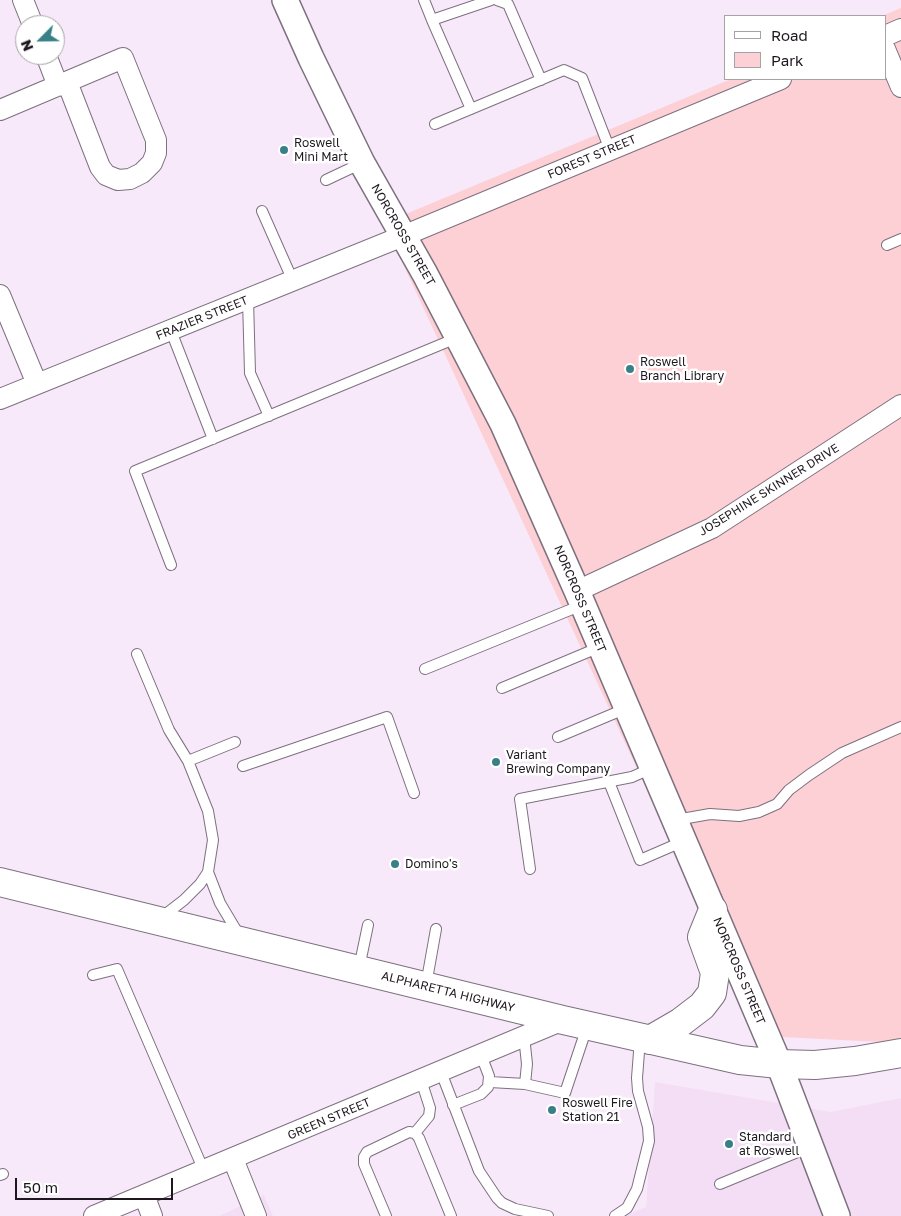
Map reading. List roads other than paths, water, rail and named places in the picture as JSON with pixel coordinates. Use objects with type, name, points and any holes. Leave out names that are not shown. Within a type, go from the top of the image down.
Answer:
[{"type":"highway","name":"ALPHARETTA HIGHWAY","points":[[0,882],[575,1023],[740,1060],[815,1065],[855,1061],[901,1053]]},
{"type":"highway","points":[[645,1039],[681,1022],[702,1006],[712,993],[715,973],[702,937],[713,910]]},
{"type":"street","points":[[23,0],[29,15]]},
{"type":"street","name":"NORCROSS STREET","points":[[285,0],[362,163],[425,274],[503,424],[601,646],[779,1064],[837,1216]]},
{"type":"street","points":[[886,36],[901,29]]},
{"type":"street","points":[[886,51],[901,87]]},
{"type":"street","points":[[0,110],[62,84],[123,58],[156,140],[156,153],[152,163],[142,173],[130,179],[118,180],[106,175],[100,167],[62,84],[52,65]]},
{"type":"street","name":"FOREST STREET","points":[[403,236],[779,80]]},
{"type":"street","name":"FRAZIER STREET","points":[[0,399],[403,236]]},
{"type":"street","points":[[0,295],[37,384]]},
{"type":"street","name":"JOSEPHINE SKINNER DRIVE","points":[[580,598],[712,528],[901,405]]},
{"type":"street","name":"GREEN STREET","points":[[94,1216],[524,1036],[575,1023]]},
{"type":"street","points":[[233,1159],[256,1216]]},
{"type":"street","points":[[144,1195],[152,1216]]},
{"type":"lane","points":[[424,0],[471,109]]},
{"type":"lane","points":[[432,20],[491,0]]},
{"type":"lane","points":[[497,0],[508,4],[541,80]]},
{"type":"lane","points":[[435,124],[564,70],[582,78],[610,150]]},
{"type":"lane","points":[[326,180],[362,163]]},
{"type":"lane","points":[[262,211],[293,281]]},
{"type":"lane","points":[[887,245],[901,239]]},
{"type":"lane","points":[[248,299],[250,373],[269,416]]},
{"type":"lane","points":[[171,331],[213,440]]},
{"type":"lane","points":[[171,565],[135,471],[459,337]]},
{"type":"lane","points":[[425,669],[580,598]]},
{"type":"lane","points":[[502,688],[601,646]]},
{"type":"lane","points":[[137,654],[169,730],[188,761],[208,811],[213,840],[208,872],[200,884],[184,900],[158,920]]},
{"type":"lane","points":[[558,737],[627,708]]},
{"type":"lane","points":[[243,766],[387,717],[414,793]]},
{"type":"lane","points":[[609,782],[640,860],[679,830],[710,814],[739,816],[759,812],[777,804],[789,790],[842,753],[901,727]]},
{"type":"lane","points":[[188,761],[235,742]]},
{"type":"lane","points":[[530,869],[520,800],[632,777],[653,768]]},
{"type":"lane","points":[[208,872],[220,902],[242,940]]},
{"type":"lane","points":[[359,969],[368,925]]},
{"type":"lane","points":[[425,986],[436,929]]},
{"type":"lane","points":[[93,975],[117,969],[204,1171]]},
{"type":"lane","points":[[490,1082],[525,1084],[565,1093],[575,1023]]},
{"type":"lane","points":[[524,1036],[527,1064],[525,1084]]},
{"type":"lane","points":[[615,1216],[627,1208],[637,1189],[649,1141],[648,1127],[638,1091],[637,1078],[645,1039]]},
{"type":"lane","points":[[453,1105],[481,1094],[486,1090],[490,1082],[481,1055]]},
{"type":"lane","points":[[440,1072],[479,1171],[497,1198],[502,1203],[515,1208],[548,1216]]},
{"type":"lane","points":[[415,1133],[429,1116],[430,1108],[421,1080]]},
{"type":"lane","points":[[386,1216],[364,1164],[364,1157],[367,1152],[409,1132],[415,1133],[419,1138],[451,1216]]},
{"type":"lane","points":[[720,1184],[810,1147]]},
{"type":"place","name":"Roswell Mini Mart","points":[[284,150]]},
{"type":"place","name":"Roswell Branch Library","points":[[630,369]]},
{"type":"place","name":"Variant Brewing Company","points":[[496,762]]},
{"type":"place","name":"Domino's","points":[[395,864]]},
{"type":"place","name":"Roswell Fire Station 21","points":[[552,1110]]},
{"type":"place","name":"Standard at Roswell","points":[[729,1144]]}]
